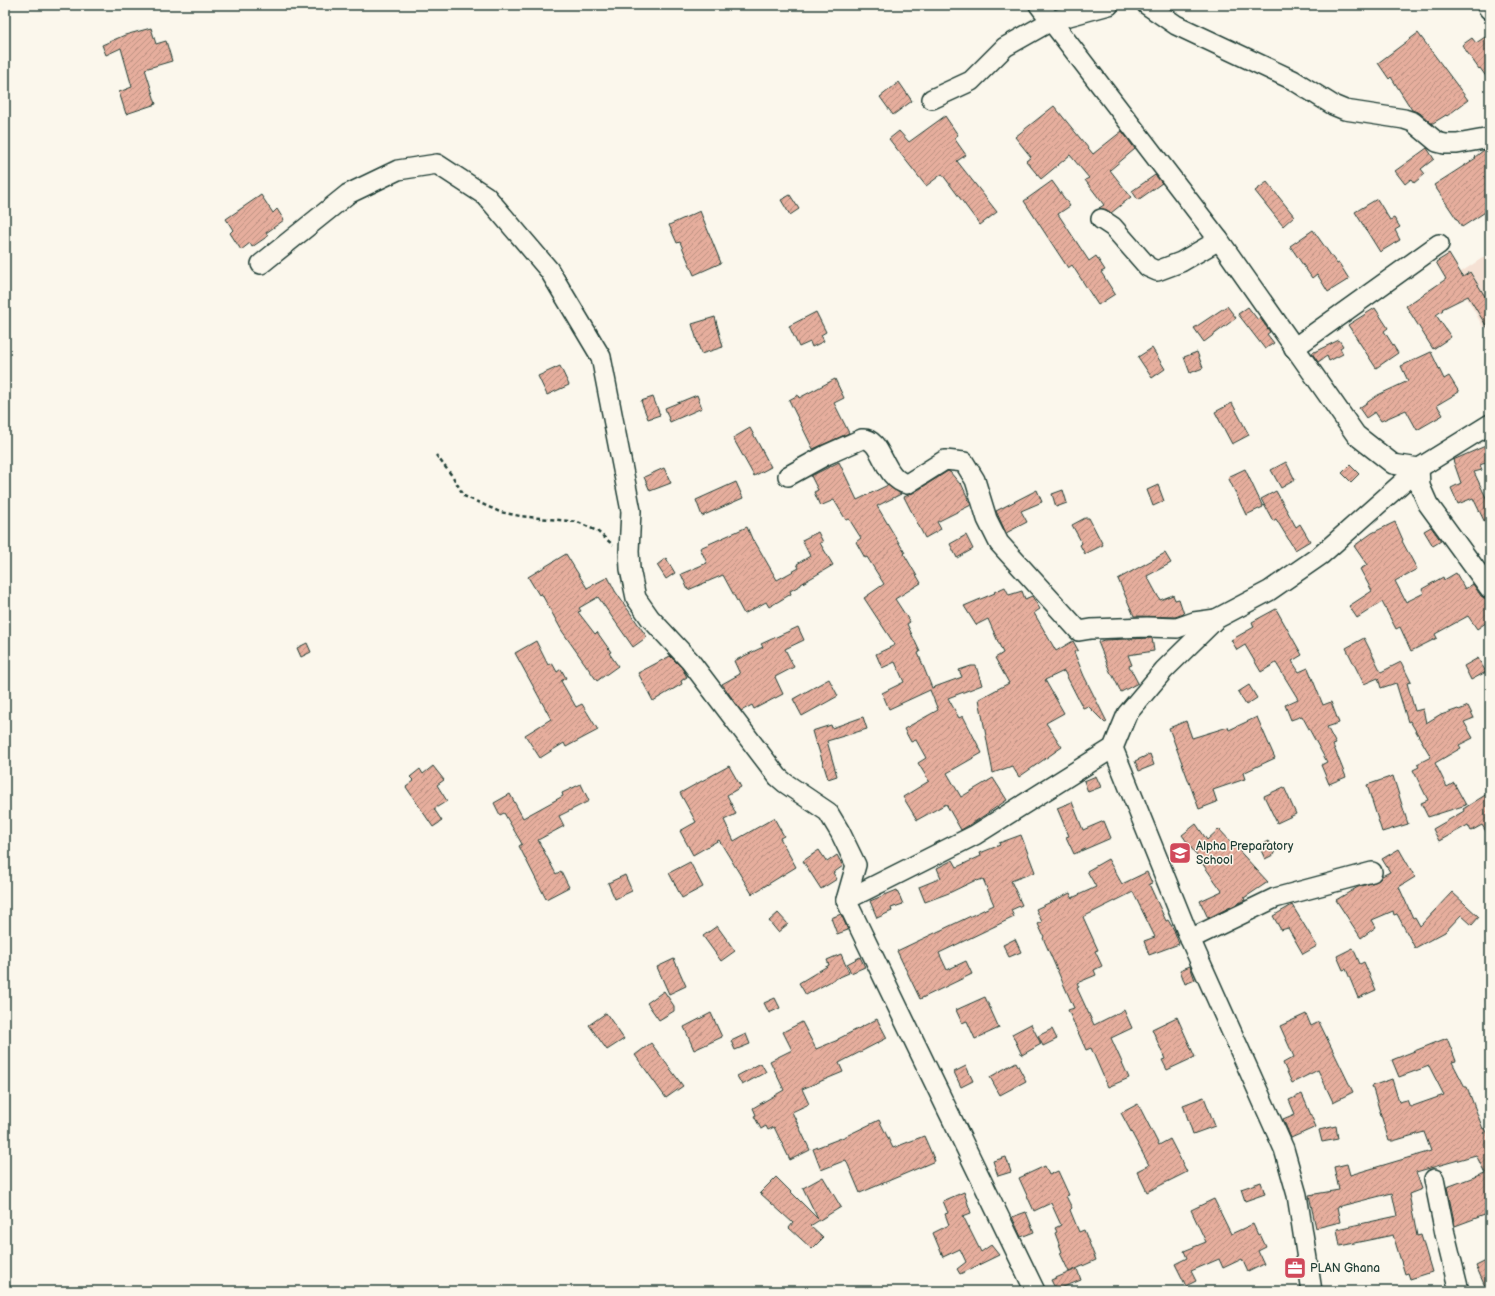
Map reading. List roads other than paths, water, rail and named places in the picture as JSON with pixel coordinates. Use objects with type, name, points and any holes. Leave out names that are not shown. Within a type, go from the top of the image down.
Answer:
[{"type":"street","points":[[1039,5],[1219,240],[1356,435],[1393,464],[1419,468]]},
{"type":"street","points":[[932,99],[971,81],[1005,47],[1051,21],[1109,5]]},
{"type":"street","points":[[1147,5],[1176,25],[1293,80],[1333,105],[1345,110],[1404,118],[1413,122],[1437,142],[1446,144],[1457,144],[1490,138]]},
{"type":"street","points":[[261,264],[348,194],[398,170],[437,164],[486,196],[549,270],[601,357],[632,511],[629,551],[630,569],[636,598],[650,618],[690,661],[778,777],[828,812],[840,832],[856,865],[846,900],[1035,1291]]},
{"type":"street","points":[[1101,219],[1113,227],[1148,267],[1157,272],[1181,262],[1219,240]]},
{"type":"street","points":[[1294,348],[1439,244]]},
{"type":"street","points":[[846,900],[975,835],[1113,748],[1127,714],[1164,670],[1216,619],[1269,591],[1321,555],[1419,468],[1490,424]]},
{"type":"street","points":[[788,476],[826,455],[866,438],[874,442],[894,478],[901,483],[907,484],[945,460],[964,462],[975,480],[987,519],[999,543],[1079,631],[1091,629],[1147,627],[1177,628],[1194,622],[1216,619]]},
{"type":"street","points":[[1419,468],[1420,486],[1428,504],[1490,589]]},
{"type":"street","points":[[1113,748],[1190,939],[1284,1149],[1297,1195],[1312,1291]]},
{"type":"street","points":[[1190,939],[1275,898],[1372,872]]},
{"type":"street","points":[[1434,1179],[1445,1234],[1459,1291]]},
{"type":"place","name":"Alpha Preparatory School","points":[[1180,853]]},
{"type":"place","name":"PLAN Ghana","points":[[1295,1268]]}]
